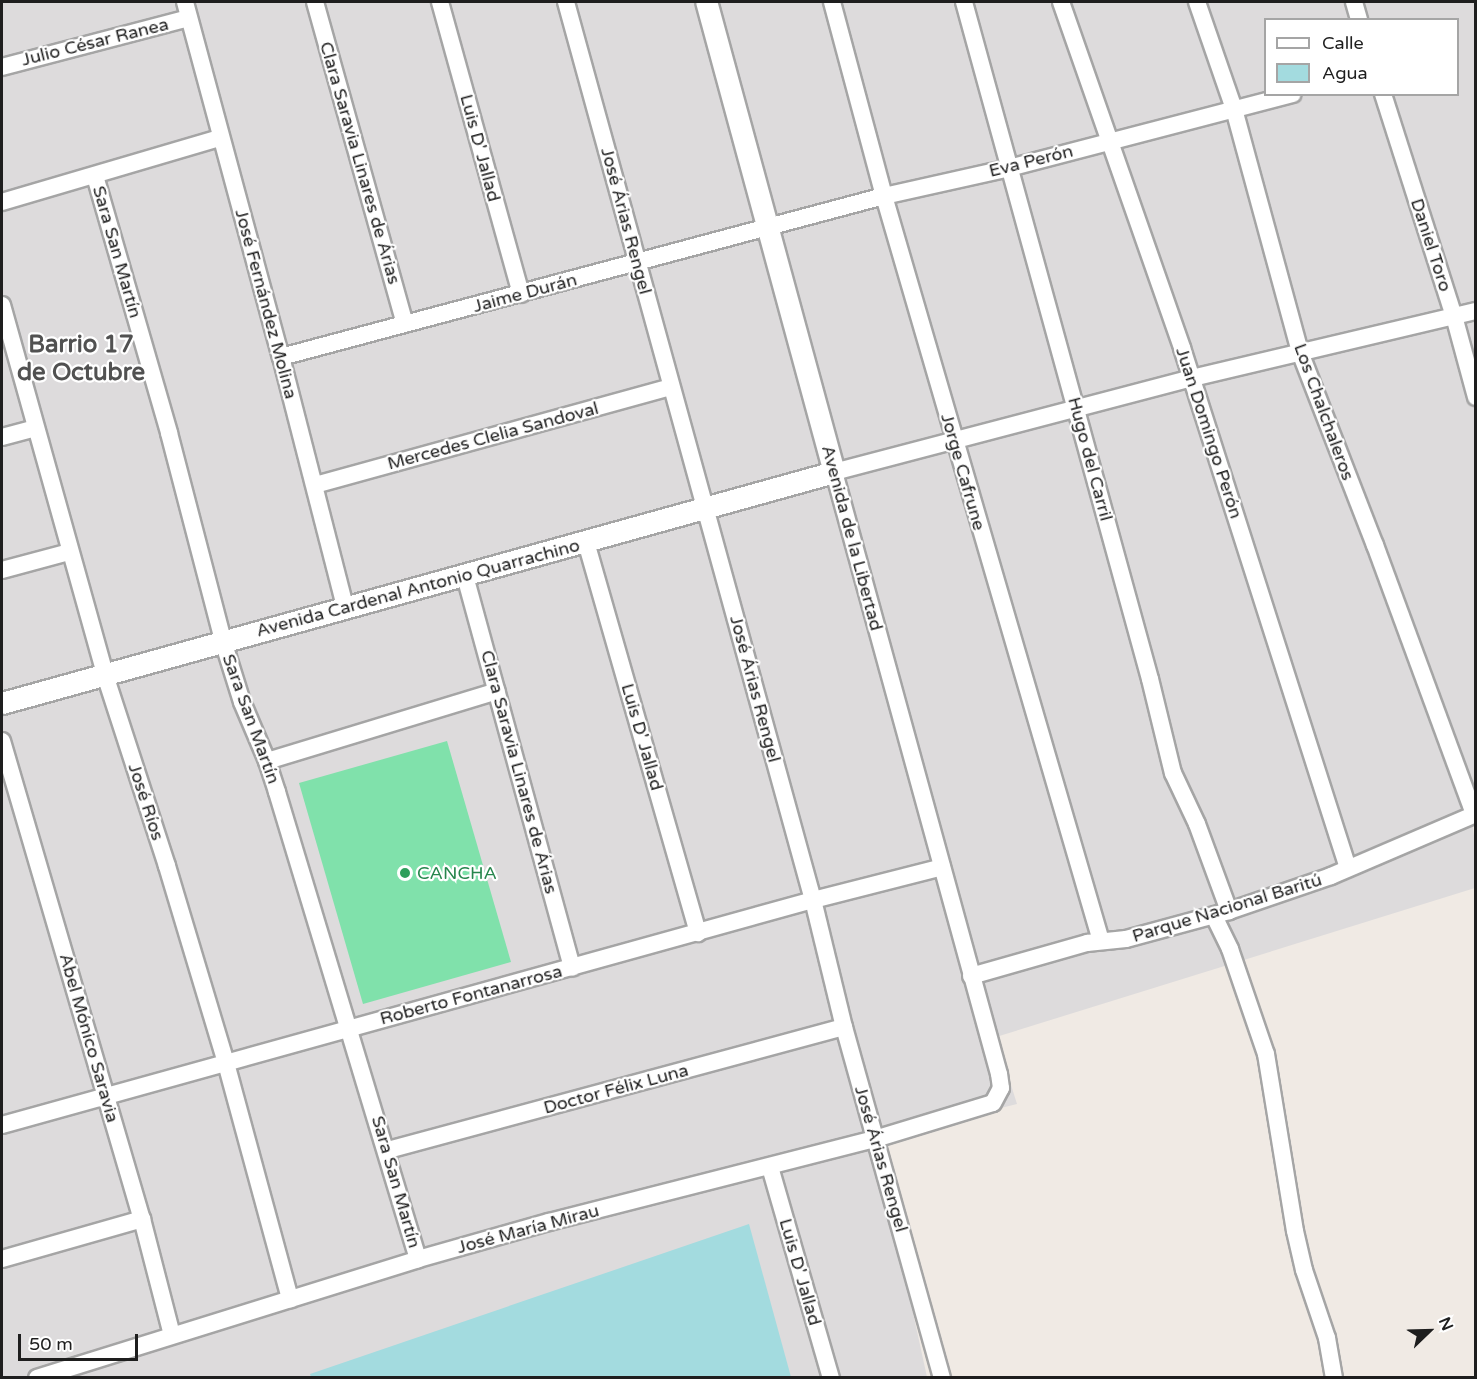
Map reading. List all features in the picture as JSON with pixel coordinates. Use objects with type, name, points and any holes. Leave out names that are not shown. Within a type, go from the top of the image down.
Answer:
[{"type":"street","name":"José Fernández Molina","points":[[185,2],[315,485],[345,607]]},
{"type":"street","name":"Clara Saravia Linares de Árias","points":[[315,2],[405,324]]},
{"type":"street","name":"Luis D' Jallad","points":[[440,2],[520,294]]},
{"type":"street","name":"José Árias Rengel","points":[[566,2],[813,900],[844,1027],[942,1377]]},
{"type":"street","name":"Avenida de la Libertad","points":[[706,2],[970,976],[999,1074]]},
{"type":"street","name":"Jorge Cafrune","points":[[832,2],[884,196],[1101,940]]},
{"type":"street","name":"Hugo del Carril","points":[[964,2],[1150,678],[1173,773],[1197,824],[1230,948],[1266,1054],[1295,1231],[1326,1338],[1334,1377]]},
{"type":"street","name":"Juan Domingo Perón","points":[[1060,2],[1192,378],[1348,868]]},
{"type":"street","name":"Los Chalchaleros","points":[[1197,2],[1234,109],[1300,352],[1475,814]]},
{"type":"street","points":[[1354,2],[1358,18]]},
{"type":"street","name":"Julio César Ranea","points":[[2,67],[189,18]]},
{"type":"street","name":"Eva Perón","points":[[768,228],[884,196],[1009,168],[1285,96]]},
{"type":"street","name":"Daniel Toro","points":[[1384,96],[1454,316],[1476,397]]},
{"type":"street","points":[[2,202],[220,138]]},
{"type":"street","name":"Sara San Martín","points":[[95,176],[169,433],[223,641],[242,702],[267,761],[388,1150],[418,1258]]},
{"type":"street","name":"Jaime Durán","points":[[281,357],[768,228]]},
{"type":"street","name":"José Ríos","points":[[2,305],[69,552],[226,1063],[290,1299]]},
{"type":"street","points":[[834,472],[1192,378],[1476,310]]},
{"type":"street","name":"Mercedes Clelia Sandoval","points":[[315,485],[671,387]]},
{"type":"street","points":[[2,437],[35,428]]},
{"type":"street","name":"Avenida Cardenal Antonio Quarrachino","points":[[2,703],[834,472]]},
{"type":"street","name":"Luis D' Jallad","points":[[586,542],[698,933]]},
{"type":"street","points":[[2,570],[69,552]]},
{"type":"street","name":"Clara Saravia Linares de Árias","points":[[465,576],[572,968]]},
{"type":"street","points":[[267,761],[497,691]]},
{"type":"street","name":"Abel Mónico Saravia","points":[[2,741],[142,1219],[172,1335]]},
{"type":"street","name":"Parque Nacional Baritú","points":[[970,976],[1101,940],[1126,939],[1221,913],[1348,868],[1475,814]]},
{"type":"street","name":"Roberto Fontanarrosa","points":[[2,1125],[813,900],[942,867]]},
{"type":"street","name":"Doctor Félix Luna","points":[[388,1150],[844,1027]]},
{"type":"street","name":"José María Mirau","points":[[37,1377],[418,1258],[549,1222],[875,1139],[993,1103],[1001,1088],[999,1074]]},
{"type":"street","name":"Luis D' Jallad","points":[[770,1167],[831,1377]]},
{"type":"street","points":[[2,1259],[142,1219]]},
{"type":"shaded area","points":[[2,2],[1475,2],[1476,819],[1472,821],[1475,843],[1475,888],[996,1037],[1017,1104],[875,1139],[927,1377],[2,1378]]},
{"type":"green space","name":"CANCHA","points":[[447,741],[511,962],[363,1004],[299,783]]},
{"type":"water","points":[[749,1224],[791,1377],[311,1377],[310,1374]]},
{"type":"place","name":"CANCHA","points":[[405,873]]},
{"type":"district","name":"Barrio 17 de Octubre","points":[[81,359]]}]
